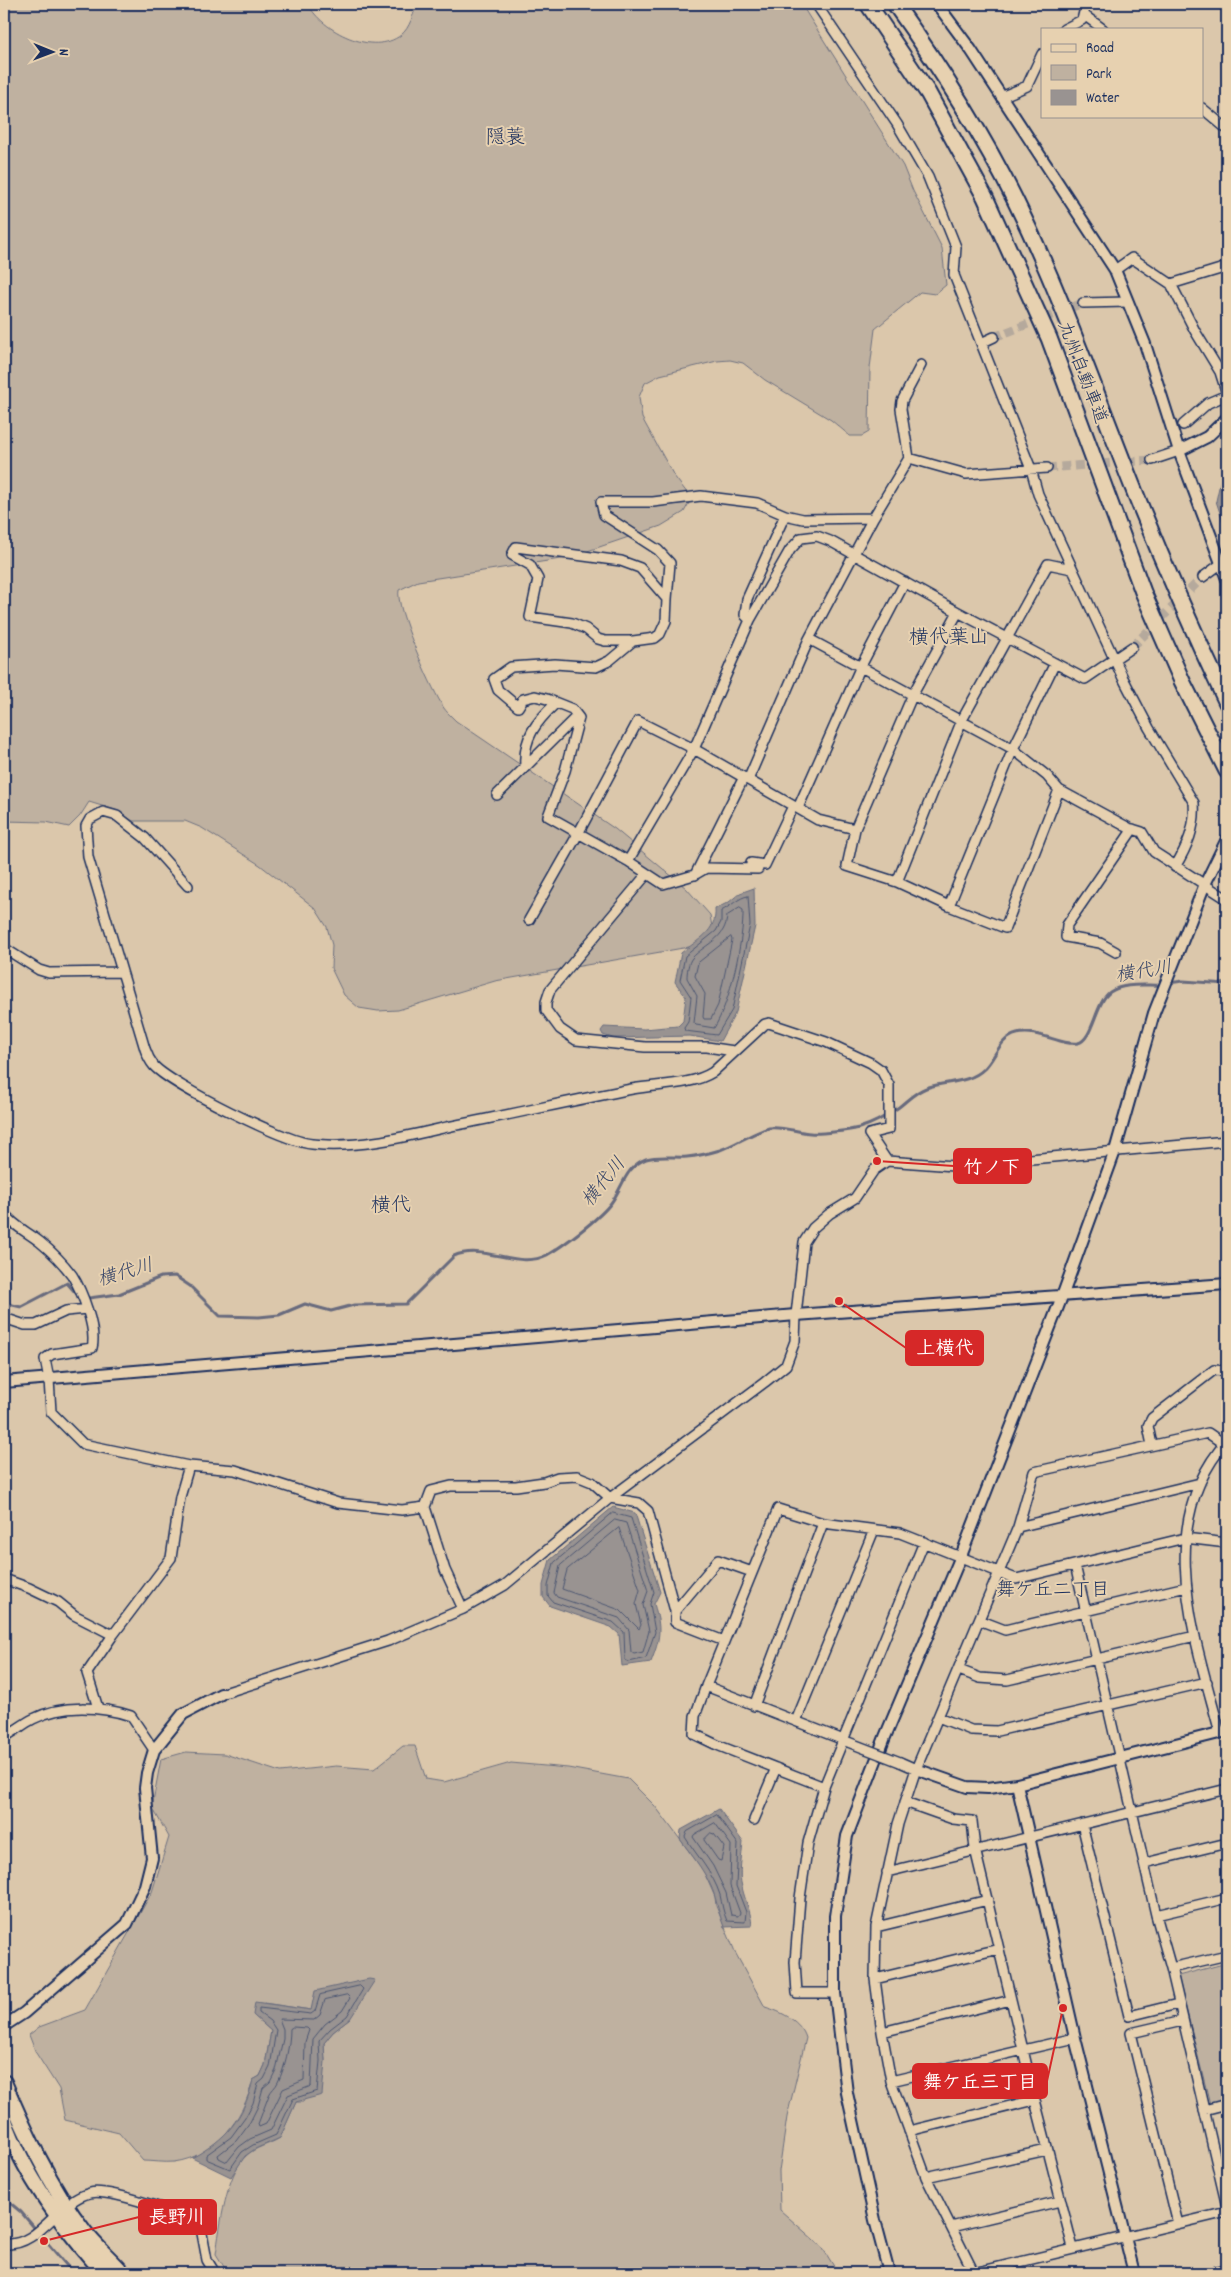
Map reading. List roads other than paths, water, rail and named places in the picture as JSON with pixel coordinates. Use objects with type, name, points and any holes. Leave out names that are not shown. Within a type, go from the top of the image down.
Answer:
[{"type":"highway","points":[[857,4],[885,41],[986,197]]},
{"type":"highway","name":"九州自動車道","points":[[868,4],[928,93],[986,197],[1049,338],[1143,592],[1182,682],[1227,771]]},
{"type":"highway","name":"九州自動車道","points":[[895,4],[949,84],[983,140],[1015,200],[1070,327],[1167,570],[1227,703]]},
{"type":"main road","points":[[4,2082],[40,2160],[67,2204],[84,2231],[124,2273]]},
{"type":"main road","points":[[4,2118],[9,2132],[29,2170],[57,2215],[78,2244],[104,2273]]},
{"type":"street","points":[[816,4],[897,124],[928,177],[956,247],[954,275],[1031,469],[1038,494],[1115,660],[1149,728],[1194,803],[1196,817],[1189,839],[1175,867]]},
{"type":"street","points":[[938,4],[971,50],[1115,270],[1145,344],[1179,451],[1227,579]]},
{"type":"street","points":[[1066,28],[1082,20],[1086,4]]},
{"type":"street","points":[[1084,15],[1102,28]]},
{"type":"street","points":[[1000,97],[1027,86],[1041,56]]},
{"type":"street","points":[[1204,110],[1227,129]]},
{"type":"street","points":[[1115,270],[1132,258],[1171,284],[1195,331],[1220,372],[1227,395],[1208,403],[1183,425]]},
{"type":"street","points":[[1171,284],[1227,267]]},
{"type":"street","points":[[1083,302],[1128,302]]},
{"type":"street","points":[[980,343],[994,337]]},
{"type":"street","points":[[694,875],[746,778],[809,639],[873,518],[909,458],[901,409],[902,401],[921,365]]},
{"type":"street","points":[[1152,460],[1179,451],[1207,437],[1227,418]]},
{"type":"street","points":[[909,458],[966,474],[1047,468]]},
{"type":"street","points":[[667,599],[640,568],[622,561],[516,547],[512,555],[530,565],[538,579],[530,616],[572,623],[586,629],[598,639],[606,641],[633,641],[655,638],[660,634],[666,621],[670,563],[658,550],[604,515],[601,502],[652,502],[701,496],[757,503],[785,515],[803,519],[873,518]]},
{"type":"street","points":[[750,620],[745,616],[747,600],[785,515]]},
{"type":"street","points":[[628,861],[694,749],[750,620],[790,550],[801,538],[817,536],[855,554],[958,612],[1086,680],[1132,647]]},
{"type":"street","points":[[1203,577],[1222,563]]},
{"type":"street","points":[[898,882],[962,720],[1006,638],[1048,564],[1072,569]]},
{"type":"street","points":[[633,641],[610,661],[596,667],[555,664],[510,667],[494,679],[498,690],[518,707],[522,699],[535,696],[572,709],[579,718],[566,771],[548,816],[628,861],[663,884],[694,875],[706,868],[765,865],[796,807],[861,666],[905,582]]},
{"type":"street","points":[[958,612],[913,694],[855,829],[847,866],[898,882],[949,906],[1005,928],[1059,790]]},
{"type":"street","points":[[809,639],[1013,749],[1047,776],[1059,790],[1142,832],[1154,852],[1227,899]]},
{"type":"street","points":[[949,906],[1013,749],[1056,664]]},
{"type":"street","points":[[526,766],[524,752],[528,738],[543,716],[556,703]]},
{"type":"street","points":[[497,795],[577,716]]},
{"type":"street","points":[[529,920],[578,834],[638,721],[694,749],[818,820],[855,829]]},
{"type":"street","points":[[188,886],[144,838],[117,816],[103,812],[90,819],[86,826],[88,857],[144,1049],[153,1065],[167,1077],[220,1106],[281,1134],[311,1144],[350,1144],[393,1139],[634,1088],[700,1078],[713,1072],[765,1024],[769,1024],[826,1042],[871,1063],[881,1070],[889,1085],[890,1130],[869,1134],[887,1161]]},
{"type":"street","points":[[1116,952],[1100,943],[1066,937],[1067,925],[1133,829]]},
{"type":"street","points":[[889,2273],[874,2220],[847,2093],[835,1994],[835,1916],[847,1836],[885,1737],[961,1556],[1063,1294],[1115,1151],[1154,1013],[1205,884],[1227,838]]},
{"type":"street","points":[[647,874],[550,990],[546,1002],[546,1010],[560,1029],[576,1040],[645,1047],[706,1047],[734,1051]]},
{"type":"street","points":[[4,948],[39,970],[49,973],[121,972]]},
{"type":"street","points":[[4,2026],[24,2013],[127,1924],[134,1912],[149,1872],[152,1858],[146,1788],[147,1773],[154,1750],[183,1714],[221,1694],[388,1641],[462,1609],[505,1585],[610,1498],[786,1365],[795,1341],[804,1242],[813,1228],[829,1214],[855,1198],[874,1170],[887,1161],[954,1166],[1227,1141]]},
{"type":"street","points":[[4,1213],[15,1224],[38,1240],[63,1265],[72,1276],[87,1309],[94,1340],[92,1348],[52,1354],[45,1359],[49,1379],[50,1412],[83,1444],[189,1466],[235,1470],[338,1503],[402,1510],[425,1507]]},
{"type":"street","points":[[4,1382],[796,1315],[1063,1294],[1227,1284]]},
{"type":"street","points":[[4,1318],[25,1325],[36,1325],[66,1311],[87,1309]]},
{"type":"street","points":[[1152,1445],[1148,1426],[1152,1418],[1214,1370],[1227,1371]]},
{"type":"street","points":[[706,1686],[916,1769],[967,1787],[988,1788],[1017,1784],[1224,1732],[1207,1682],[1195,1636],[1186,1587],[1184,1562],[1190,1515],[1200,1483],[1226,1442],[1208,1433],[1034,1472],[1018,1527],[916,1769],[905,1802],[887,1872],[876,1927],[875,1979],[882,2032],[892,2081],[926,2177],[974,2273],[1227,2212]]},
{"type":"street","points":[[98,1708],[87,1673],[171,1558],[180,1497],[189,1466]]},
{"type":"street","points":[[462,1609],[445,1570],[425,1507],[431,1491],[451,1486],[516,1486],[577,1476],[592,1482],[610,1498],[639,1503],[648,1512],[675,1611],[675,1622],[724,1641]]},
{"type":"street","points":[[1018,1527],[1200,1483]]},
{"type":"street","points":[[824,1787],[717,1745],[694,1734],[695,1716],[706,1686],[778,1509],[823,1523],[900,1533],[1016,1579],[1186,1538],[1227,1543]]},
{"type":"street","points":[[754,1706],[823,1523]]},
{"type":"street","points":[[796,1722],[874,1530]]},
{"type":"street","points":[[835,1994],[797,1994],[795,1962],[800,1898],[808,1844],[824,1787],[845,1741],[924,1542]]},
{"type":"street","points":[[675,1611],[718,1560],[752,1572]]},
{"type":"street","points":[[1075,1565],[1156,1915],[1171,1968],[1227,2207]]},
{"type":"street","points":[[4,1579],[29,1588],[58,1602],[74,1615],[113,1635]]},
{"type":"street","points":[[979,1620],[1005,1630],[1186,1587]]},
{"type":"street","points":[[959,1670],[980,1678],[1007,1680],[1195,1636]]},
{"type":"street","points":[[938,1718],[971,1730],[997,1732],[1207,1682]]},
{"type":"street","points":[[4,1738],[32,1719],[53,1711],[98,1708],[131,1716],[154,1750]]},
{"type":"street","points":[[754,1820],[776,1768]]},
{"type":"street","points":[[1017,1784],[1076,2038],[1134,2273]]},
{"type":"street","points":[[887,1872],[1227,1789]]},
{"type":"street","points":[[905,1802],[953,1819],[972,1821],[975,1849],[1047,2150],[1073,2248]]},
{"type":"street","points":[[1082,1824],[1129,2016],[1178,2004]]},
{"type":"street","points":[[1145,1863],[1227,1843]]},
{"type":"street","points":[[1156,1915],[1227,1898]]},
{"type":"street","points":[[876,1927],[988,1900]]},
{"type":"street","points":[[875,1979],[999,1949]]},
{"type":"street","points":[[1171,1968],[1227,1955]]},
{"type":"street","points":[[882,2032],[1011,2000]]},
{"type":"street","points":[[1178,2224],[1131,2033],[1182,2021]]},
{"type":"street","points":[[892,2081],[1076,2038]]},
{"type":"street","points":[[909,2131],[1035,2100]]},
{"type":"street","points":[[1204,2110],[1227,2104]]},
{"type":"street","points":[[926,2177],[1047,2150]]},
{"type":"street","points":[[1217,2162],[1227,2160]]},
{"type":"street","points":[[4,2244],[13,2245],[30,2237],[57,2215],[67,2204],[92,2192],[133,2199],[182,2214],[200,2223],[207,2260],[215,2273]]},
{"type":"street","points":[[951,2227],[1060,2201]]},
{"type":"street","points":[[1213,2273],[1227,2270]]},
{"type":"water","points":[[1227,451],[1227,534],[1216,501]]},
{"type":"water","points":[[754,888],[755,926],[736,1012],[720,1041],[690,1036],[613,1038],[603,1035],[601,1031],[604,1027],[644,1029],[678,1026],[683,1021],[686,997],[675,982],[681,953],[709,930],[715,917],[715,909],[729,902],[740,893]]},
{"type":"water","points":[[613,1507],[635,1513],[660,1592],[654,1604],[659,1634],[651,1662],[622,1666],[619,1634],[611,1627],[550,1606],[543,1597],[543,1585],[550,1560]]},
{"type":"water","points":[[719,1809],[743,1842],[740,1871],[741,1882],[752,1926],[724,1927],[709,1882],[680,1839],[681,1830]]},
{"type":"water","points":[[369,1979],[375,1980],[350,2019],[333,2032],[324,2043],[325,2061],[322,2095],[296,2102],[280,2138],[255,2149],[245,2156],[231,2177],[192,2158],[215,2143],[232,2126],[239,2117],[253,2080],[260,2076],[265,2065],[271,2031],[253,2015],[255,2002],[311,2010],[315,1991]]},
{"type":"waterway","name":"横代川","points":[[1169,983],[1183,981],[1227,984]]},
{"type":"waterway","name":"横代川","points":[[4,1303],[21,1307],[67,1283],[81,1299],[119,1294],[161,1277],[175,1276],[190,1286],[220,1316],[259,1317],[279,1315],[305,1304],[331,1311],[354,1305],[406,1304],[454,1256],[477,1252],[524,1260],[536,1259],[547,1255],[571,1239],[599,1216],[611,1203],[633,1167],[646,1159],[687,1157],[720,1150],[769,1128],[827,1133],[864,1126],[890,1114],[922,1090],[964,1080],[978,1074],[988,1065],[1002,1044],[1011,1036],[1025,1033],[1041,1035],[1064,1042],[1078,1043],[1087,1035],[1101,1004],[1110,992],[1122,987],[1136,985],[1163,985]]},
{"type":"waterway","points":[[4,2198],[21,2212],[73,2273]]},
{"type":"tunnel","points":[[994,337],[1083,303]]},
{"type":"tunnel","points":[[1047,468],[1152,460]]},
{"type":"tunnel","points":[[1132,647],[1203,577]]},
{"type":"place","name":"竹ノ下","points":[[877,1161]]},
{"type":"place","name":"上横代","points":[[839,1301]]},
{"type":"place","name":"舞ケ丘三丁目","points":[[1063,2008]]},
{"type":"place","name":"長野川","points":[[44,2241]]},
{"type":"district","name":"隠蓑","points":[[505,139]]},
{"type":"district","name":"横代葉山","points":[[949,639]]},
{"type":"district","name":"横代","points":[[391,1207]]},
{"type":"district","name":"舞ケ丘二丁目","points":[[1053,1591]]}]
